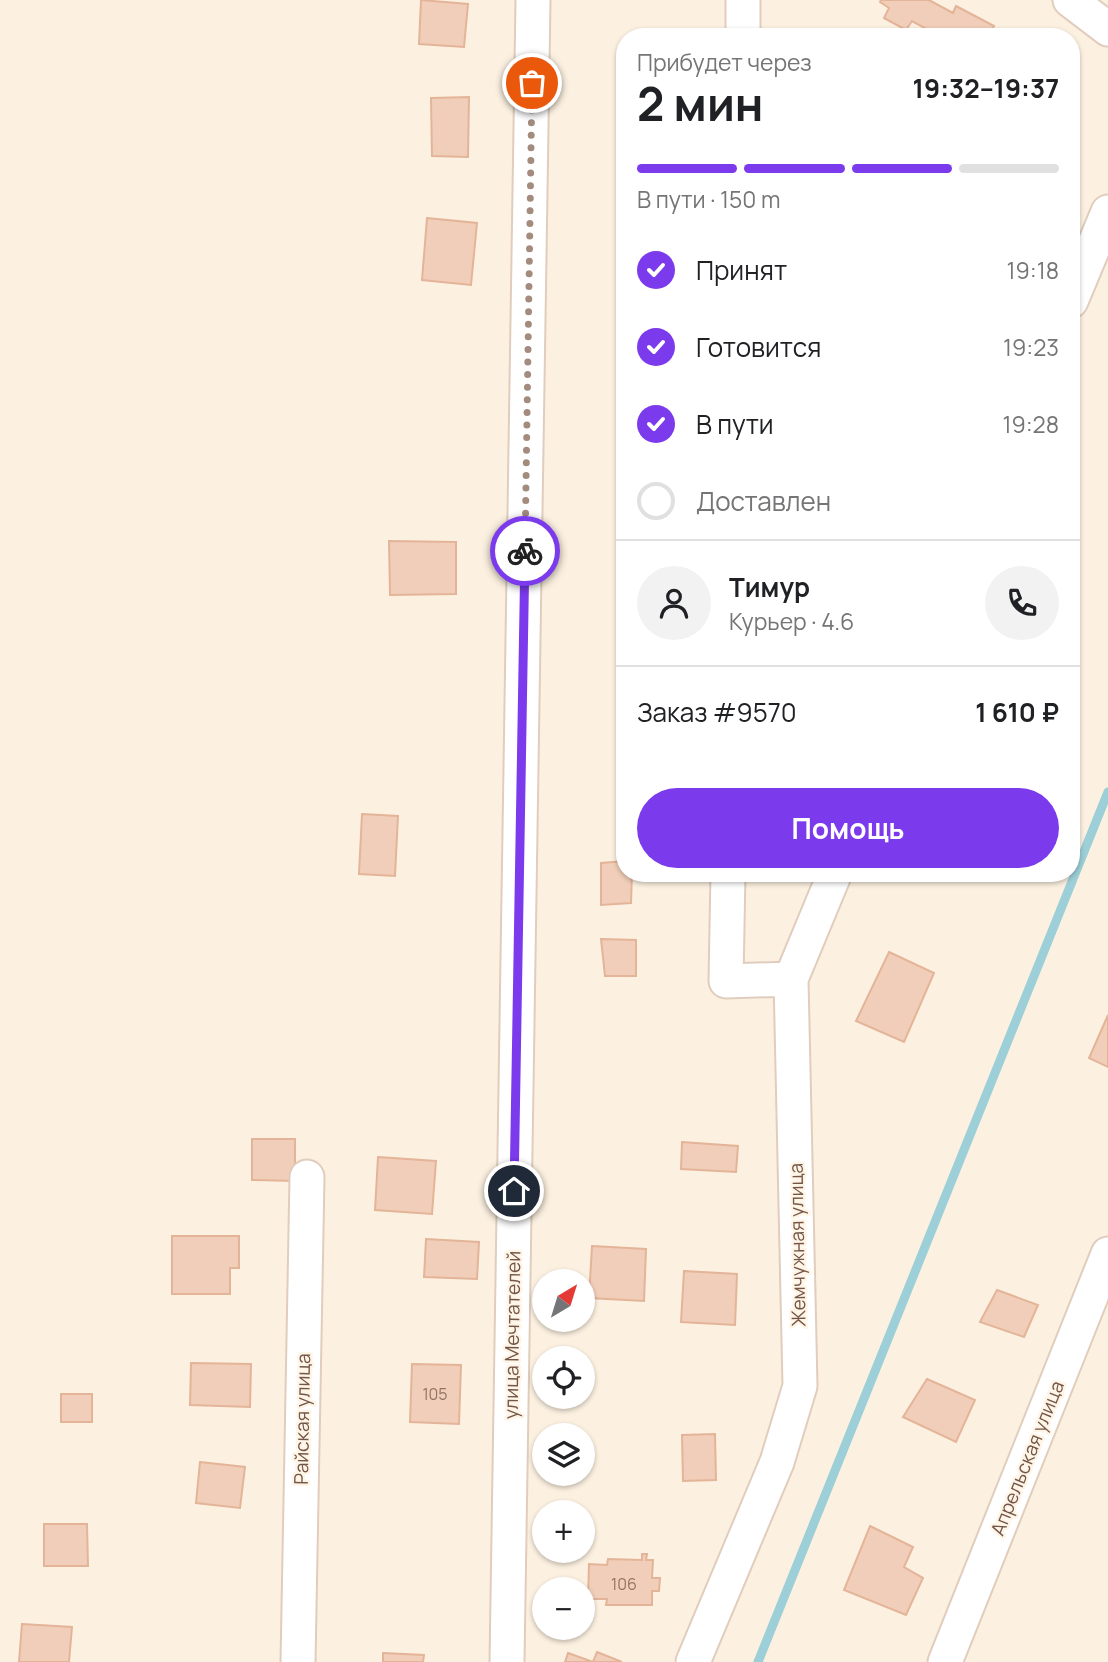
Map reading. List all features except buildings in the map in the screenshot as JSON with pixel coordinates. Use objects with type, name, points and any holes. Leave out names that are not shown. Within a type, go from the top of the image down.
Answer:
[{"type":"street","name":"улица Мечтателей","points":[[507,1662],[533,0]]},
{"type":"street","points":[[743,0],[743,28]]},
{"type":"street","points":[[1070,0],[1108,29]]},
{"type":"street","points":[[1080,279],[1108,212]]},
{"type":"street","points":[[728,882],[726,981],[791,979],[831,882]]},
{"type":"street","name":"Жемчужная улица","points":[[693,1662],[777,1462],[800,1386],[791,979]]},
{"type":"street","name":"Райская улица","points":[[298,1662],[307,1177]]},
{"type":"street","name":"Апрельская улица","points":[[945,1662],[1108,1254]]},
{"type":"waterway","points":[[1080,862],[1108,792]]},
{"type":"waterway","points":[[758,1662],[1072,882]]},
{"type":"way so far","points":[[525,551],[532,83]]},
{"type":"route","points":[[514,1191],[525,551]]}]
